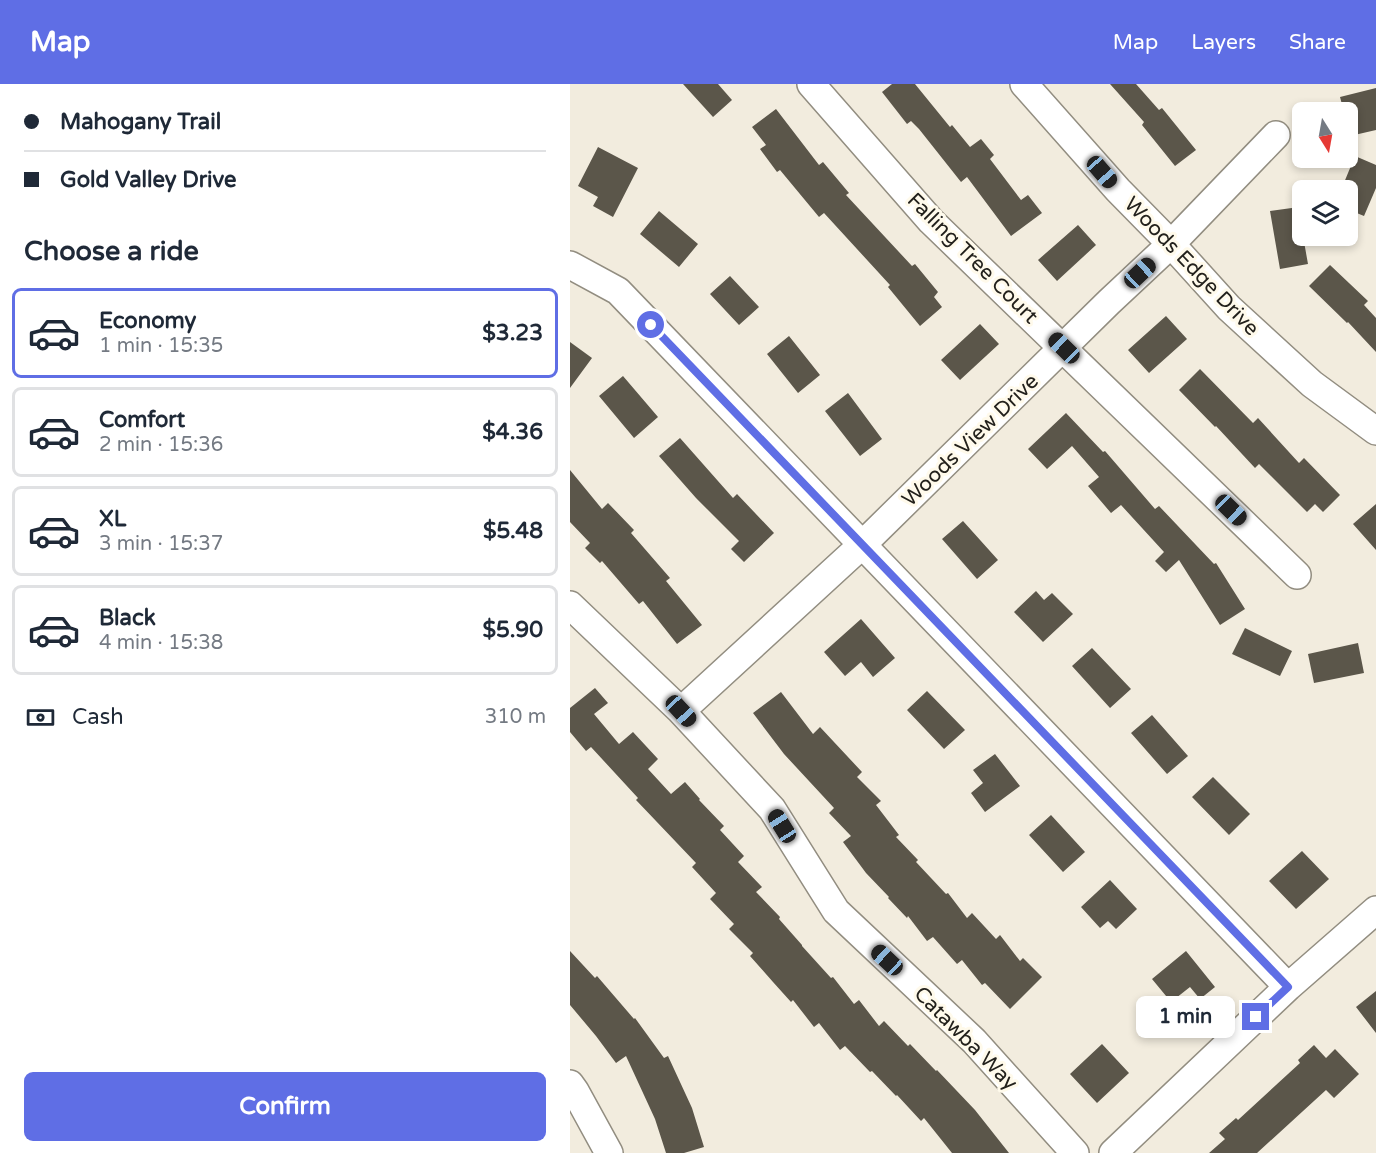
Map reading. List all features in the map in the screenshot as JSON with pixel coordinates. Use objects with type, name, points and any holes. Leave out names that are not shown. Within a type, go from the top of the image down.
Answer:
[{"type":"street","name":"Falling Tree Court","points":[[811,84],[931,220],[1297,575]]},
{"type":"street","name":"Woods Edge Drive","points":[[1024,84],[1118,190],[1229,308],[1312,384],[1376,431]]},
{"type":"street","name":"Woods View Drive","points":[[681,711],[863,544],[1171,244],[1276,135]]},
{"type":"street","points":[[570,265],[618,291],[1288,987]]},
{"type":"street","name":"Catawba Way","points":[[572,610],[681,711],[772,809],[836,911],[974,1041],[1075,1153]]},
{"type":"street","points":[[1113,1153],[1288,987],[1376,910]]},
{"type":"street","points":[[570,1084],[609,1153]]},
{"type":"building","points":[[683,84],[718,84],[732,100],[713,117]]},
{"type":"building","points":[[892,84],[915,84],[950,127],[952,125],[970,147],[981,139],[994,155],[990,159],[1021,200],[1028,195],[1042,213],[1011,236],[967,177],[961,182],[919,129],[911,121],[907,124],[882,92]]},
{"type":"building","points":[[1110,84],[1136,84],[1159,110],[1162,108],[1196,150],[1175,166],[1142,125],[1144,122]]},
{"type":"building","points":[[1376,88],[1376,130],[1358,134],[1358,102],[1341,102],[1340,97]]},
{"type":"building","points":[[776,109],[819,165],[823,162],[849,193],[846,195],[912,266],[915,264],[938,292],[934,297],[942,307],[920,326],[888,287],[890,285],[824,213],[819,217],[780,170],[777,172],[760,149],[766,145],[752,127]]},
{"type":"building","points":[[598,147],[638,168],[613,217],[593,206],[598,197],[578,186]]},
{"type":"building","points":[[1358,157],[1376,165],[1376,188],[1364,216],[1358,214],[1358,180],[1345,180],[1350,168],[1358,168]]},
{"type":"building","points":[[1292,208],[1292,246],[1305,246],[1308,264],[1280,269],[1270,211]]},
{"type":"building","points":[[659,211],[698,244],[679,267],[640,234]]},
{"type":"building","points":[[1078,225],[1096,245],[1057,281],[1038,260]]},
{"type":"building","points":[[1330,265],[1368,301],[1364,305],[1376,318],[1376,352],[1309,286]]},
{"type":"building","points":[[730,276],[759,307],[739,325],[710,294]]},
{"type":"building","points":[[1166,316],[1187,339],[1149,373],[1128,350]]},
{"type":"building","points":[[980,324],[999,344],[960,380],[941,360]]},
{"type":"building","points":[[789,336],[820,375],[798,393],[767,354]]},
{"type":"building","points":[[570,342],[592,358],[570,388]]},
{"type":"building","points":[[1200,369],[1253,423],[1258,418],[1299,463],[1304,458],[1340,495],[1323,512],[1315,504],[1307,512],[1259,464],[1255,468],[1179,390]]},
{"type":"building","points":[[623,376],[658,417],[634,438],[599,396]]},
{"type":"building","points":[[848,393],[882,439],[860,456],[825,411]]},
{"type":"building","points":[[1066,413],[1103,452],[1105,451],[1155,509],[1159,506],[1214,564],[1216,563],[1245,609],[1220,625],[1179,560],[1166,572],[1155,561],[1164,552],[1121,505],[1111,513],[1088,486],[1099,477],[1072,446],[1047,469],[1028,449]]},
{"type":"building","points":[[680,438],[733,498],[737,494],[774,533],[744,562],[731,549],[739,541],[696,498],[659,456]]},
{"type":"building","points":[[570,470],[602,509],[608,503],[634,530],[631,533],[670,578],[666,581],[702,625],[677,644],[643,601],[639,604],[602,561],[600,563],[585,548],[590,543],[570,522]]},
{"type":"building","points":[[1376,504],[1376,550],[1353,524]]},
{"type":"building","points":[[963,521],[998,560],[977,579],[942,539]]},
{"type":"building","points":[[1036,591],[1044,600],[1052,593],[1073,614],[1043,642],[1014,612]]},
{"type":"building","points":[[861,619],[895,658],[873,677],[861,662],[845,676],[824,652]]},
{"type":"building","points":[[1245,628],[1292,651],[1280,676],[1232,654]]},
{"type":"building","points":[[1358,643],[1364,673],[1314,683],[1308,654]]},
{"type":"building","points":[[1092,648],[1131,689],[1110,708],[1072,666]]},
{"type":"building","points":[[595,688],[608,703],[594,714],[619,744],[633,732],[658,759],[648,769],[671,794],[685,782],[724,826],[720,830],[744,856],[738,862],[762,887],[756,892],[780,917],[779,919],[802,946],[831,978],[833,977],[854,1004],[859,1000],[879,1026],[884,1021],[908,1046],[910,1044],[937,1070],[975,1110],[1009,1153],[952,1153],[924,1118],[921,1121],[845,1046],[840,1050],[819,1023],[814,1027],[793,1000],[791,1002],[773,982],[750,956],[753,953],[729,929],[734,924],[710,899],[716,893],[692,867],[696,863],[636,800],[638,798],[591,747],[586,751],[570,732],[570,708]]},
{"type":"building","points":[[927,691],[965,730],[944,749],[907,710]]},
{"type":"building","points":[[781,692],[813,734],[820,727],[862,772],[857,777],[881,801],[876,805],[899,835],[896,837],[918,860],[916,862],[946,894],[948,893],[967,918],[972,913],[996,939],[1000,935],[1020,961],[1023,958],[1042,977],[1010,1009],[985,983],[982,985],[962,960],[957,964],[933,937],[927,941],[908,916],[907,918],[866,873],[843,842],[851,836],[829,813],[834,808],[784,754],[753,713]]},
{"type":"building","points":[[1152,715],[1188,756],[1167,774],[1131,733]]},
{"type":"building","points":[[995,754],[1020,786],[985,812],[971,793],[983,783],[973,770]]},
{"type":"building","points":[[1213,777],[1250,814],[1229,835],[1192,797]]},
{"type":"building","points":[[1051,815],[1085,852],[1063,872],[1029,835]]},
{"type":"building","points":[[1302,851],[1329,879],[1296,909],[1269,881]]},
{"type":"building","points":[[1110,880],[1137,909],[1116,929],[1108,921],[1100,928],[1081,907]]},
{"type":"building","points":[[570,951],[595,978],[597,976],[635,1018],[664,1058],[668,1056],[692,1108],[704,1147],[684,1153],[666,1153],[655,1119],[626,1056],[616,1063],[570,1005]]},
{"type":"building","points":[[1186,951],[1215,987],[1200,999],[1190,987],[1171,1002],[1152,979]]},
{"type":"building","points":[[1376,991],[1376,1033],[1356,1007]]},
{"type":"building","points":[[1102,1044],[1129,1073],[1097,1103],[1070,1074]]},
{"type":"building","points":[[1314,1045],[1326,1058],[1335,1049],[1359,1074],[1334,1098],[1326,1090],[1257,1153],[1209,1153],[1225,1139],[1219,1133],[1236,1118],[1238,1120],[1300,1063],[1298,1060]]},
{"type":"route","points":[[651,325],[1288,987],[1256,1017]]}]
